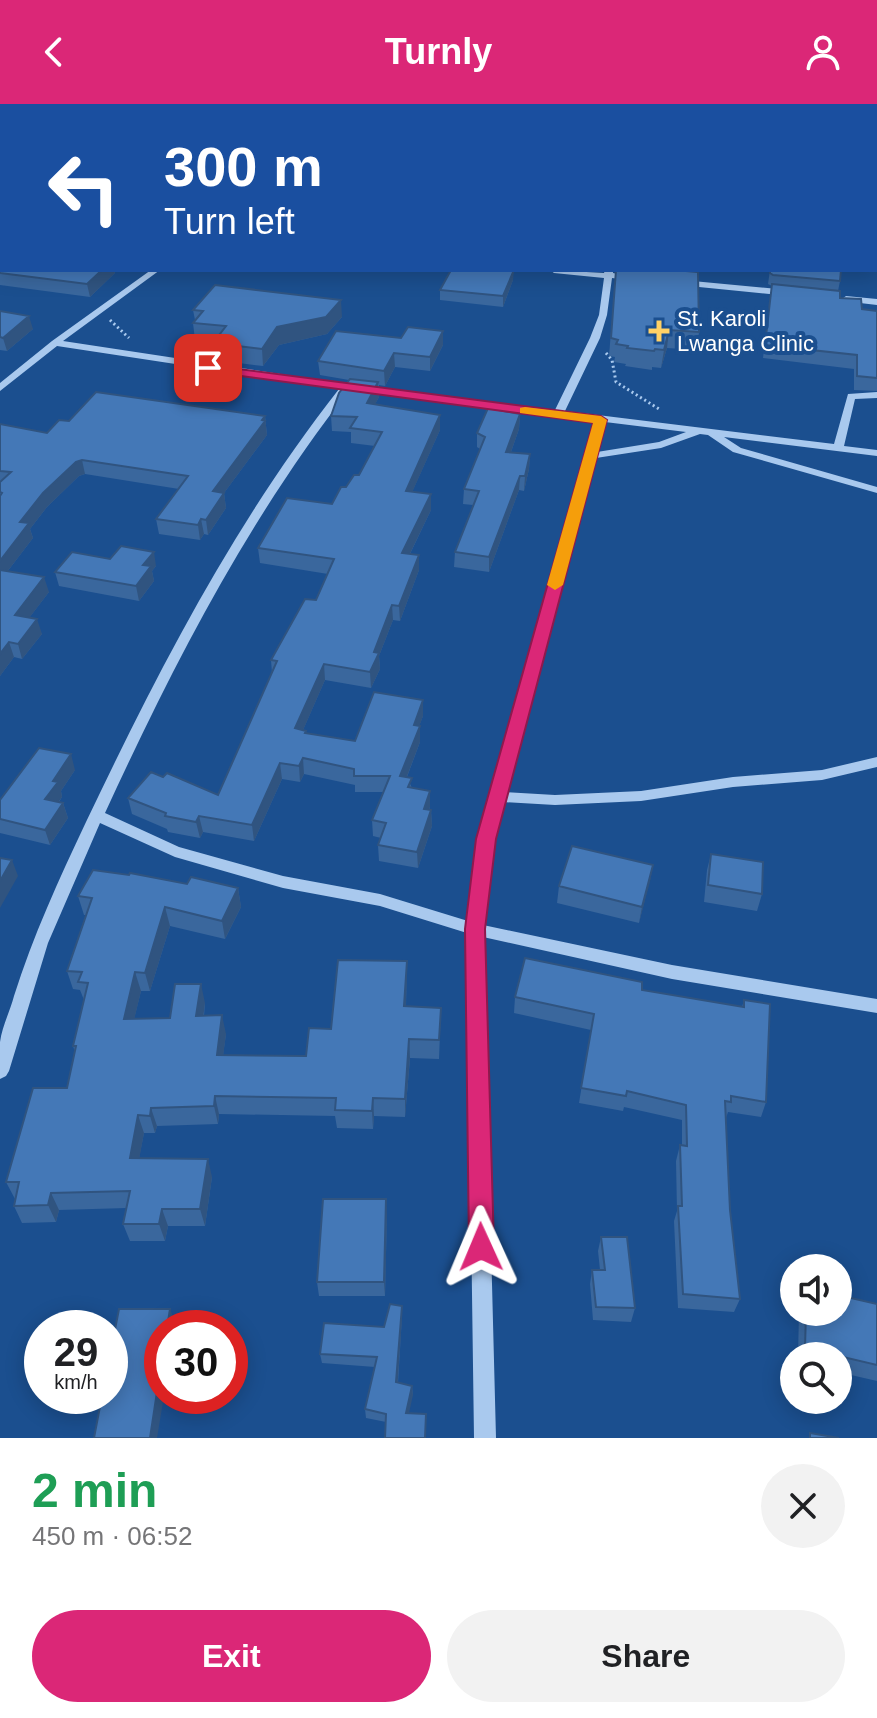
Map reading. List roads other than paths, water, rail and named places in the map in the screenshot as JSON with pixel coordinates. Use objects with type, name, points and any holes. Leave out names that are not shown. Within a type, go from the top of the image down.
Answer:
[{"type":"street","points":[[0,388],[55,343],[153,272]]},
{"type":"street","points":[[558,415],[595,338],[603,315],[608,273],[638,279]]},
{"type":"street","points":[[670,282],[797,294]]},
{"type":"street","points":[[829,297],[877,302]]},
{"type":"street","points":[[55,343],[346,387],[877,453]]},
{"type":"street","points":[[0,1071],[41,941],[135,732],[219,571],[309,432],[346,387]]},
{"type":"street","points":[[838,448],[851,396],[877,395]]},
{"type":"street","points":[[485,1438],[475,929],[486,839],[496,797],[601,420]]},
{"type":"street","points":[[591,456],[661,445],[705,430]]},
{"type":"street","points":[[705,430],[737,450],[877,490]]},
{"type":"street","points":[[496,797],[555,800],[629,797],[733,782],[822,775],[877,762]]},
{"type":"street","points":[[97,815],[175,851],[283,882],[380,900],[475,929],[672,972],[877,1006]]},
{"type":"place","name":"St. Karoli Lwanga Clinic","points":[[659,331]]}]
